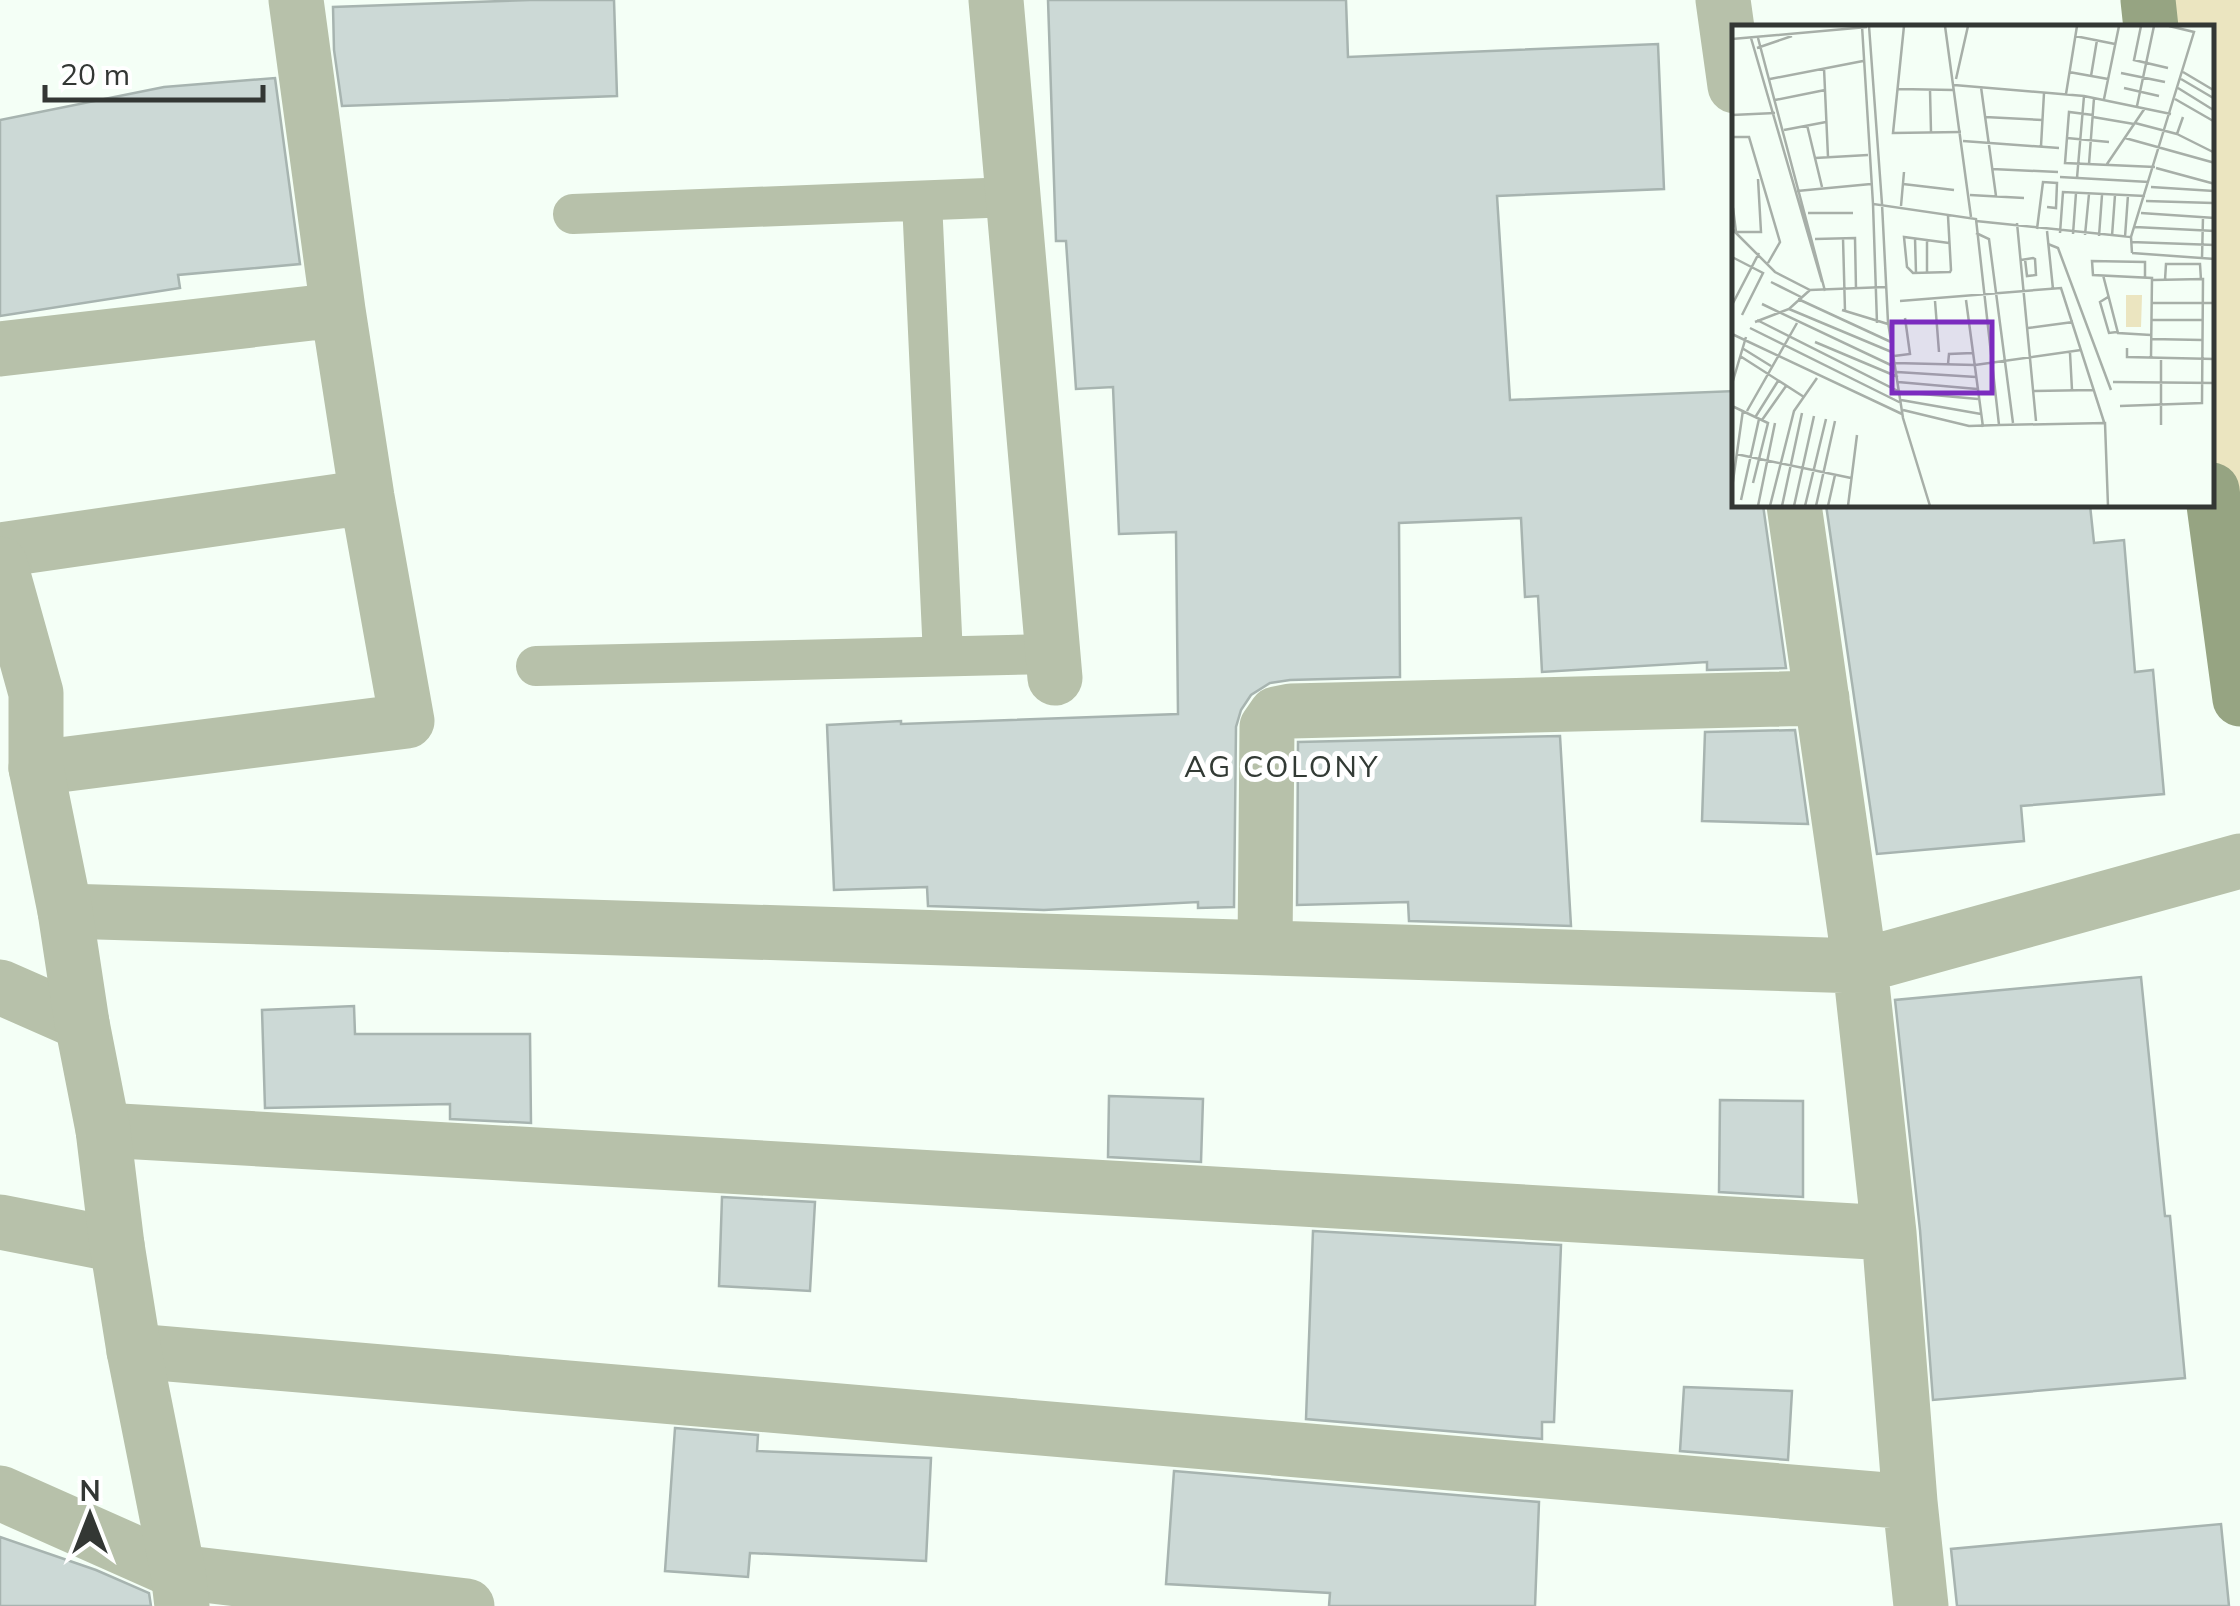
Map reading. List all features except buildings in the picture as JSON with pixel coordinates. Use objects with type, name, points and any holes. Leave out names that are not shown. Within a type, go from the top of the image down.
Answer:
[{"type":"main road","points":[[2148,0],[2152,25]]},
{"type":"main road","points":[[2214,508],[2240,699]]},
{"type":"street","points":[[36,768],[408,721],[367,497],[296,0]]},
{"type":"street","points":[[996,0],[1054,666]]},
{"type":"street","points":[[1723,0],[1732,64]]},
{"type":"street","points":[[0,349],[338,310]]},
{"type":"street","points":[[0,550],[367,497]]},
{"type":"street","points":[[1794,508],[1860,966],[1889,1233],[1922,1606]]},
{"type":"street","points":[[0,564],[18,686],[65,910],[103,1130],[134,1351],[180,1589]]},
{"type":"street","points":[[1264,947],[1267,727],[1276,714],[1822,698]]},
{"type":"street","points":[[65,910],[1860,966],[2240,861]]},
{"type":"street","points":[[0,986],[82,1023]]},
{"type":"street","points":[[103,1130],[1889,1233]]},
{"type":"street","points":[[0,1222],[117,1245]]},
{"type":"street","points":[[134,1351],[1910,1502]]},
{"type":"street","points":[[0,1494],[180,1589],[467,1606]]},
{"type":"lane","points":[[573,214],[1012,198]]},
{"type":"lane","points":[[922,201],[942,656]]},
{"type":"lane","points":[[536,666],[942,656],[1054,666]]},
{"type":"shaded area","points":[[2148,0],[2240,0],[2240,699],[2214,508],[2215,25],[2151,25]]},
{"type":"district","name":"AG COLONY","points":[[1282,766]]}]
